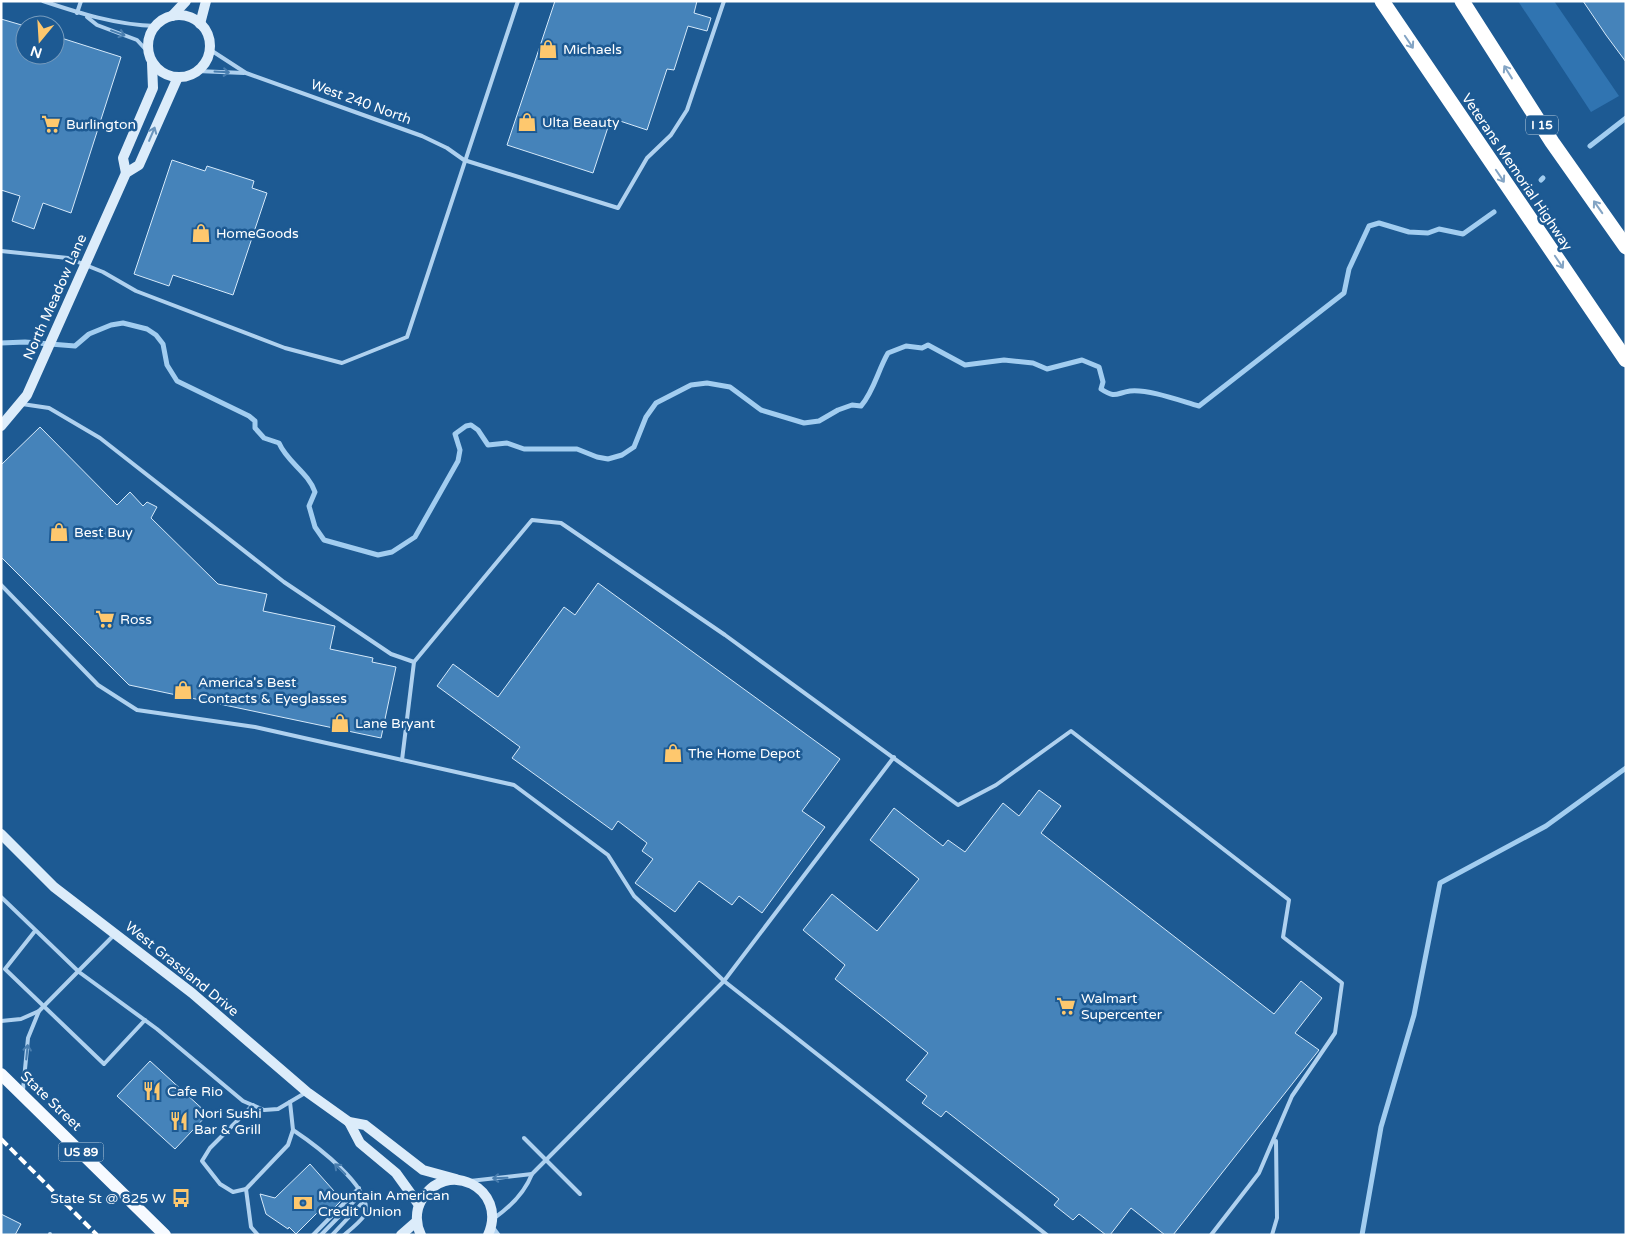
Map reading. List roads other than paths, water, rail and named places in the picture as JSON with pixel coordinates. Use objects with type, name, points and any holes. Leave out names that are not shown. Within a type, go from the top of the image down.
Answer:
[{"type":"highway","name":"Veterans Memorial Highway","points":[[1382,1],[1626,360]]},
{"type":"highway","name":"I 15","points":[[1462,1],[1552,142],[1626,247]]},
{"type":"main road","name":"State Street","points":[[1,1074],[165,1235]]},
{"type":"street","points":[[172,16],[192,19],[200,24],[206,31],[210,48],[208,57],[197,71],[178,77],[164,73],[151,58],[149,39],[156,26],[172,16],[186,1]]},
{"type":"street","points":[[200,24],[206,1]]},
{"type":"street","name":"North Meadow Lane","points":[[126,173],[123,158],[153,88],[151,58]]},
{"type":"street","name":"North Meadow Lane","points":[[1,426],[27,395],[126,173],[139,164],[178,77]]},
{"type":"street","name":"West Grassland Drive","points":[[2,835],[54,887],[192,993],[307,1092],[349,1122],[365,1125],[423,1170],[467,1182]]},
{"type":"street","name":"West Grassland Drive","points":[[349,1122],[360,1143],[396,1173],[419,1205]]},
{"type":"street","points":[[421,1235],[417,1221],[419,1205],[425,1194],[433,1186],[456,1179]]},
{"type":"street","points":[[467,1182],[478,1187],[486,1196],[492,1208],[493,1229]]},
{"type":"street","points":[[401,1235],[417,1221]]},
{"type":"lane","points":[[42,1],[86,16],[139,26],[156,26]]},
{"type":"lane","points":[[78,13],[81,1]]},
{"type":"lane","points":[[1,250],[68,258],[85,264],[146,295],[285,348],[342,363],[407,337],[518,1]]},
{"type":"lane","name":"West 240 North","points":[[210,48],[246,73],[422,136],[447,148],[464,160],[618,208],[647,158],[671,135],[687,110],[724,1]]},
{"type":"lane","points":[[86,16],[97,26],[137,40],[151,58]]},
{"type":"lane","name":"West 240 North","points":[[197,71],[246,73]]},
{"type":"lane","points":[[20,404],[49,408],[100,438],[284,582],[391,654],[414,662]]},
{"type":"lane","points":[[402,760],[414,662],[532,520],[561,523],[725,635],[958,805],[996,785],[1071,731],[1289,900],[1284,937],[1342,983],[1335,1034],[1292,1096],[1276,1138],[1259,1173],[1211,1235]]},
{"type":"lane","points":[[1,586],[98,685],[137,710],[255,727],[514,785],[608,855],[634,896],[724,981],[1047,1235]]},
{"type":"lane","points":[[493,1229],[527,1186],[532,1174],[724,981],[894,757]]},
{"type":"lane","points":[[1,897],[79,972],[145,1020],[243,1101],[264,1110],[278,1109],[307,1092]]},
{"type":"lane","points":[[35,931],[5,969],[45,1005],[104,1064],[145,1020]]},
{"type":"lane","points":[[1,1021],[21,1019],[39,1011],[115,934]]},
{"type":"lane","points":[[22,1095],[28,1038],[39,1011]]},
{"type":"lane","points":[[253,1105],[210,1148],[202,1161],[220,1184],[233,1192],[246,1189],[288,1145],[293,1130],[290,1102]]},
{"type":"lane","points":[[293,1130],[319,1148],[362,1193],[364,1215],[344,1235]]},
{"type":"lane","points":[[524,1138],[580,1194]]},
{"type":"lane","points":[[1272,1235],[1277,1218],[1276,1138]]},
{"type":"lane","points":[[467,1182],[481,1178],[503,1178],[532,1174]]},
{"type":"lane","points":[[313,1235],[359,1188]]},
{"type":"lane","points":[[246,1189],[251,1227],[258,1235]]},
{"type":"lane","points":[[321,1235],[362,1193]]},
{"type":"lane","points":[[332,1235],[364,1201]]},
{"type":"waterway","points":[[1590,146],[1626,118]]},
{"type":"waterway","points":[[1,343],[25,342],[75,346],[89,334],[111,325],[123,323],[147,329],[156,335],[163,344],[167,365],[177,381],[249,416],[255,421],[255,428],[264,438],[279,443],[287,456],[312,485],[315,492],[309,506],[315,527],[324,540],[378,555],[392,552],[415,537],[458,461],[460,450],[455,434],[466,426],[471,425],[478,430],[488,445],[507,443],[524,449],[577,449],[608,459],[622,455],[634,447],[646,417],[656,403],[691,385],[707,383],[730,387],[761,410],[804,423],[819,421],[838,410],[852,405],[861,406],[869,394],[888,353],[906,346],[922,348],[928,345],[965,365],[1004,360],[1033,363],[1047,369],[1082,360],[1099,367],[1103,382],[1101,389],[1110,394],[1130,391],[1146,392],[1199,406],[1344,293],[1349,269],[1369,226],[1379,223],[1409,232],[1428,233],[1439,229],[1463,234],[1494,212]]},
{"type":"waterway","points":[[1362,1235],[1381,1127],[1414,1015],[1440,883],[1546,826],[1626,768]]},
{"type":"railway","points":[[1,1139],[97,1235]]},
{"type":"place","name":"Michaels","points":[[548,49]]},
{"type":"place","name":"Ulta Beauty","points":[[527,122]]},
{"type":"place","name":"Burlington","points":[[51,124]]},
{"type":"place","name":"HomeGoods","points":[[201,233]]},
{"type":"place","name":"Best Buy","points":[[59,532]]},
{"type":"place","name":"Ross","points":[[105,619]]},
{"type":"place","name":"America's Best Contacts & Eyeglasses","points":[[183,690]]},
{"type":"place","name":"Lane Bryant","points":[[340,723]]},
{"type":"place","name":"The Home Depot","points":[[673,753]]},
{"type":"place","name":"Walmart Supercenter","points":[[1066,1006]]},
{"type":"place","name":"Cafe Rio","points":[[152,1091]]},
{"type":"place","name":"Nori Sushi Bar & Grill","points":[[179,1121]]},
{"type":"place","name":"State St @ 825 W","points":[[181,1198]]},
{"type":"place","name":"Mountain American Credit Union","points":[[303,1203]]}]
